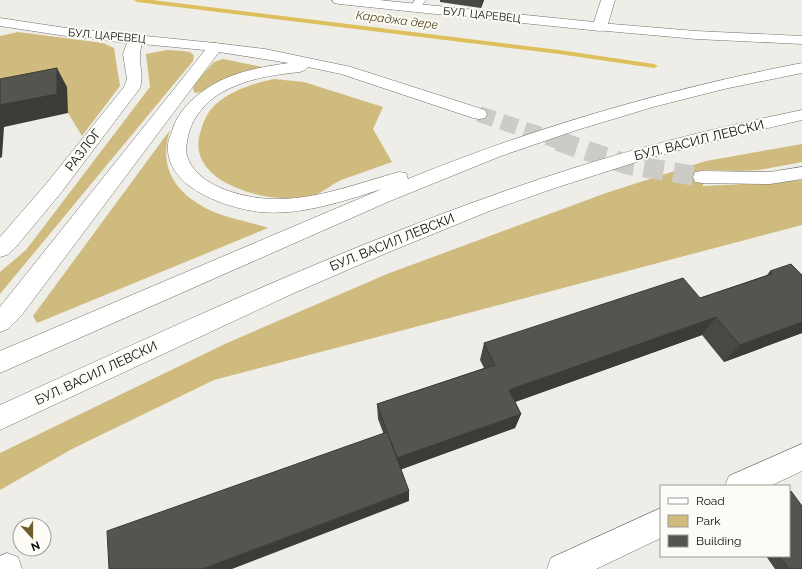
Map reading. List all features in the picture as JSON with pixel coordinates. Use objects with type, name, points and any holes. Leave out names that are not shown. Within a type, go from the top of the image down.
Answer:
[{"type":"main road","name":"БУЛ. ЦАРЕВЕЦ","points":[[339,0],[418,4],[600,27],[696,35],[802,40]]},
{"type":"main road","points":[[600,27],[608,0]]},
{"type":"main road","name":"БУЛ. ЦАРЕВЕЦ","points":[[4,25],[215,47],[324,65]]},
{"type":"main road","name":"РАЗЛОГ","points":[[0,249],[8,242],[53,188],[132,88],[135,79],[131,54],[136,38]]},
{"type":"main road","points":[[0,322],[13,309],[215,47]]},
{"type":"main road","points":[[479,114],[345,70],[324,65],[279,69],[247,76],[230,82],[201,99],[192,109],[179,134],[178,152],[180,163],[188,176],[215,194],[260,205],[289,205],[321,199],[493,153]]},
{"type":"main road","points":[[0,362],[376,200],[493,153],[643,104],[723,83],[802,68]]},
{"type":"main road","name":"БУЛ. ВАСИЛ ЛЕВСКИ","points":[[0,418],[293,283],[477,208],[548,183],[664,148],[731,130],[802,115]]},
{"type":"main road","points":[[702,177],[770,178],[802,173]]},
{"type":"main road","points":[[741,485],[802,457]]},
{"type":"main road","points":[[562,569],[660,523]]},
{"type":"green space","points":[[18,32],[103,43],[114,48],[120,86],[82,136],[68,113],[0,101],[0,36]]},
{"type":"green space","points":[[167,50],[190,52],[194,56],[193,61],[0,294],[0,272],[26,250],[150,87],[146,54]]},
{"type":"green space","points":[[223,59],[267,68],[250,70],[236,74],[205,91],[195,93],[193,90],[194,84],[214,62]]},
{"type":"green space","points":[[274,79],[304,82],[383,107],[373,129],[392,162],[341,180],[317,194],[299,198],[284,198],[251,193],[236,188],[222,180],[210,171],[202,160],[198,146],[203,123],[211,110],[222,99],[251,85]]},
{"type":"green space","points":[[170,130],[166,157],[174,180],[181,190],[201,206],[214,212],[268,228],[37,323],[33,316]]},
{"type":"green space","points":[[802,144],[802,162],[759,170],[702,170],[703,186],[802,180],[802,225],[214,380],[72,449],[0,490],[0,453],[227,343],[387,274],[606,193],[706,161]]},
{"type":"building","points":[[57,68],[57,94],[0,105],[0,79]]},
{"type":"building","points":[[791,264],[802,275],[802,322],[740,345],[716,317],[509,390],[521,414],[397,458],[377,404],[495,365],[484,343],[683,278],[700,298],[772,274],[770,271]]},
{"type":"building","points":[[387,432],[409,491],[202,569],[109,569],[107,531]]},
{"type":"building","points":[[790,492],[802,506],[802,569],[789,569],[780,557],[790,557]]},
{"type":"waterway","name":"Караджа дере","points":[[137,0],[559,52],[654,66]]},
{"type":"tunnel","points":[[479,114],[561,142]]},
{"type":"tunnel","points":[[558,141],[629,165],[702,177]]}]
